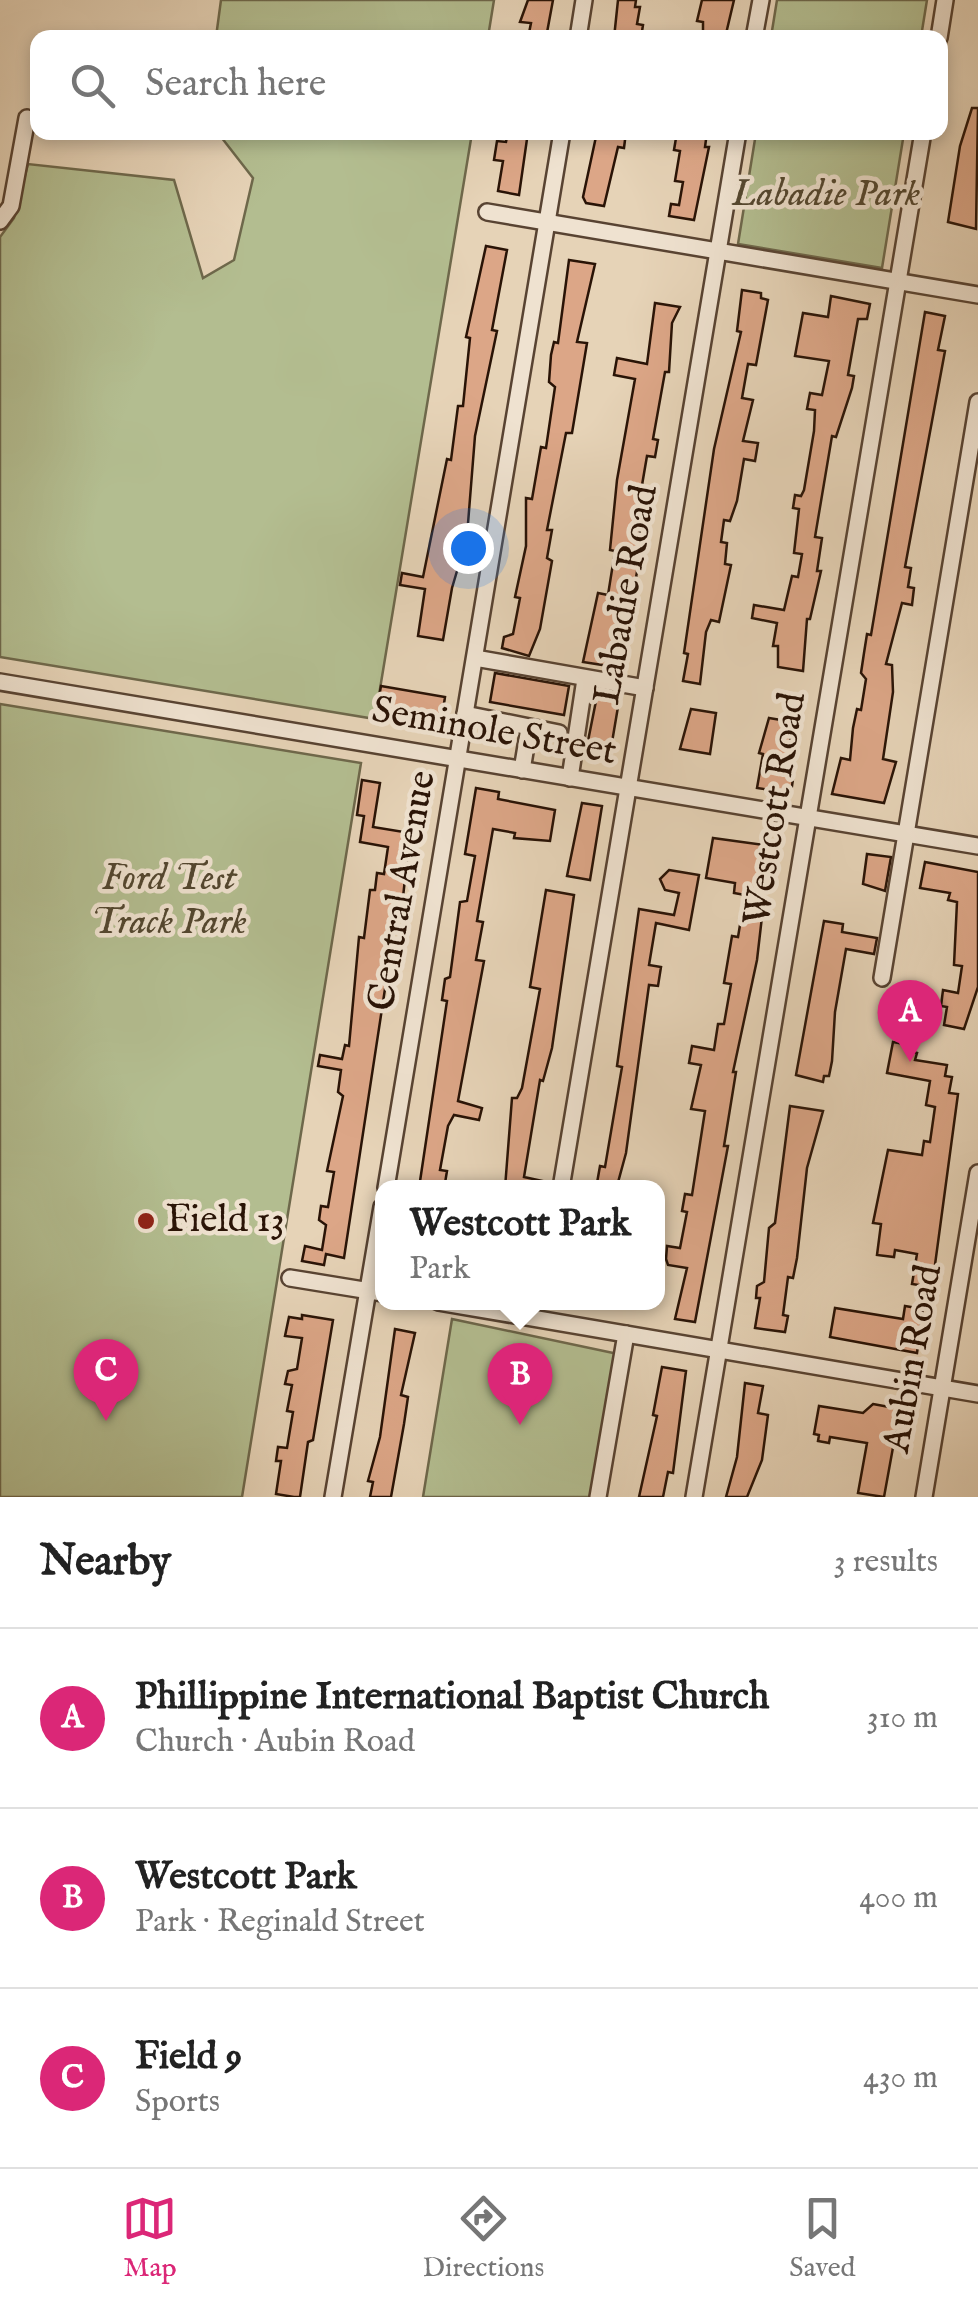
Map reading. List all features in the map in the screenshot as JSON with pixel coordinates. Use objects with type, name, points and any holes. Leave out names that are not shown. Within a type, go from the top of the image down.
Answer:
[{"type":"street","points":[[579,30],[584,0]]},
{"type":"street","points":[[755,30],[761,0]]},
{"type":"street","points":[[940,30],[945,0]]},
{"type":"street","points":[[0,222],[12,206],[27,118]]},
{"type":"street","name":"Central Avenue","points":[[387,1180],[561,140]]},
{"type":"street","name":"Labadie Road","points":[[561,1180],[737,140]]},
{"type":"street","name":"Westcott Road","points":[[694,1497],[922,140]]},
{"type":"street","points":[[487,212],[978,295]]},
{"type":"street","points":[[882,978],[978,402]]},
{"type":"street","points":[[475,658],[645,688]]},
{"type":"street","points":[[570,778],[585,679]]},
{"type":"street","name":"Seminole Street","points":[[0,682],[978,846]]},
{"type":"street","points":[[466,714],[558,734]]},
{"type":"street","points":[[522,770],[529,728]]},
{"type":"street","name":"Aubin Road","points":[[924,1497],[978,1173]]},
{"type":"street","points":[[290,1278],[375,1292]]},
{"type":"street","points":[[333,1497],[375,1297]]},
{"type":"street","points":[[540,1311],[626,1334],[978,1394]]},
{"type":"street","points":[[598,1497],[626,1334]]},
{"type":"green space","points":[[221,0],[494,0],[489,30],[217,30]]},
{"type":"green space","points":[[777,0],[927,0],[922,30],[772,30]]},
{"type":"green space","points":[[223,140],[471,140],[375,719],[0,657],[0,237],[14,218],[28,164],[174,180],[203,278],[234,260],[253,178]]},
{"type":"green space","name":"Labadie Park","points":[[755,140],[903,140],[882,268],[738,244]]},
{"type":"green space","name":"Ford Test Track Park","points":[[0,704],[361,763],[242,1497],[0,1497]]},
{"type":"green space","points":[[452,1319],[618,1354],[594,1497],[423,1497]]},
{"type":"building","points":[[528,0],[553,0],[547,30],[530,30],[531,23],[520,22]]},
{"type":"building","points":[[618,0],[636,0],[635,7],[640,7],[637,24],[643,25],[642,30],[615,30]]},
{"type":"building","points":[[702,0],[734,0],[727,30],[703,30],[703,22],[697,21]]},
{"type":"building","points":[[972,108],[978,108],[976,229],[948,222],[960,146]]},
{"type":"building","points":[[527,140],[519,195],[498,191],[503,161],[494,160],[497,141]]},
{"type":"building","points":[[595,140],[625,140],[624,148],[618,147],[604,206],[586,203],[583,197]]},
{"type":"building","points":[[676,140],[706,140],[705,147],[709,147],[694,220],[669,216],[671,204],[679,205],[683,182],[675,181],[680,151],[674,150]]},
{"type":"building","points":[[486,246],[507,250],[492,330],[497,331],[475,436],[465,561],[460,561],[452,588],[443,640],[418,636],[425,589],[400,585],[402,573],[423,577],[447,459],[451,460],[458,406],[463,406],[470,338],[466,337]]},
{"type":"building","points":[[569,260],[595,264],[577,342],[587,343],[572,433],[566,433],[547,530],[552,530],[547,558],[552,561],[540,629],[529,656],[502,648],[504,637],[513,634],[520,598],[515,597],[526,546],[526,498],[532,499],[541,447],[546,448],[555,387],[549,382],[551,355],[554,342],[558,343]]},
{"type":"building","points":[[742,290],[761,293],[761,298],[768,300],[756,365],[748,364],[742,398],[753,400],[743,441],[758,443],[755,461],[744,459],[737,501],[730,521],[724,520],[721,542],[727,543],[725,564],[731,565],[719,622],[711,620],[706,632],[700,684],[683,681],[688,654],[684,653],[714,449],[741,332],[737,331]]},
{"type":"building","points":[[831,296],[870,304],[867,319],[858,319],[848,375],[854,376],[852,388],[836,437],[832,436],[815,537],[822,538],[817,571],[821,571],[807,619],[803,671],[778,667],[778,646],[773,646],[777,623],[752,618],[754,605],[784,610],[792,576],[798,577],[802,554],[794,553],[799,509],[793,508],[795,495],[801,496],[804,490],[814,431],[815,410],[807,409],[810,393],[822,395],[829,361],[795,356],[803,313],[828,317]]},
{"type":"building","points":[[655,303],[680,307],[672,323],[669,372],[665,372],[653,439],[658,440],[655,457],[647,456],[641,491],[637,519],[642,520],[637,546],[641,547],[634,590],[630,609],[622,616],[609,666],[583,662],[598,593],[608,595],[615,551],[610,550],[617,480],[635,379],[614,375],[617,358],[647,364]]},
{"type":"building","points":[[925,312],[945,316],[938,350],[945,351],[905,567],[911,568],[908,587],[914,588],[912,605],[902,603],[886,664],[892,665],[893,692],[883,759],[896,762],[884,803],[832,794],[841,758],[850,760],[857,709],[861,710],[867,634],[871,635]]},
{"type":"building","points":[[495,673],[569,686],[564,715],[490,702]]},
{"type":"building","points":[[381,686],[445,697],[440,730],[375,719]]},
{"type":"building","points":[[598,691],[620,695],[609,760],[585,756]]},
{"type":"building","points":[[691,709],[716,713],[710,754],[680,749]]},
{"type":"building","points":[[769,718],[793,722],[786,770],[794,772],[791,793],[757,788],[763,754],[759,753]]},
{"type":"building","points":[[362,780],[380,783],[373,827],[416,834],[413,851],[408,851],[401,916],[394,914],[389,942],[392,943],[344,1258],[326,1254],[324,1265],[302,1261],[305,1246],[322,1250],[326,1225],[319,1220],[321,1206],[328,1207],[334,1172],[327,1171],[343,1096],[338,1092],[341,1070],[318,1066],[320,1055],[342,1059],[345,1045],[349,1046],[359,937],[364,938],[370,890],[375,890],[377,873],[384,874],[388,847],[360,842],[364,816],[357,815]]},
{"type":"building","points":[[476,788],[499,792],[498,799],[555,810],[550,841],[514,838],[515,833],[493,829],[477,921],[483,922],[476,960],[484,961],[458,1101],[482,1108],[479,1120],[454,1115],[448,1126],[440,1170],[447,1171],[446,1180],[420,1180],[447,1001],[442,1000],[445,979],[450,977],[460,902],[467,901],[475,856],[465,854]]},
{"type":"building","points":[[582,803],[602,806],[590,880],[567,876]]},
{"type":"building","points":[[713,838],[772,846],[759,908],[763,908],[757,960],[733,1072],[724,1146],[728,1146],[695,1322],[675,1319],[687,1268],[668,1265],[667,1246],[680,1248],[687,1212],[682,1211],[685,1194],[692,1195],[705,1111],[691,1109],[701,1065],[689,1063],[692,1046],[714,1050],[718,1024],[724,1024],[731,984],[724,983],[732,936],[738,937],[745,895],[734,893],[735,883],[706,878]]},
{"type":"building","points":[[867,854],[891,857],[885,891],[863,884]]},
{"type":"building","points":[[925,862],[978,872],[978,987],[964,1029],[944,1025],[947,1007],[941,1006],[943,990],[958,993],[962,966],[954,965],[957,902],[948,900],[950,893],[920,888]]},
{"type":"building","points":[[669,870],[699,875],[689,930],[656,923],[649,965],[661,967],[658,986],[649,985],[626,1153],[619,1180],[598,1180],[600,1166],[605,1167],[622,1067],[617,1066],[639,909],[674,915],[679,893],[665,890],[660,879]]},
{"type":"building","points":[[546,890],[574,895],[552,1048],[543,1081],[540,1080],[524,1177],[538,1180],[506,1180],[512,1098],[517,1098],[522,1088],[540,989],[530,987]]},
{"type":"building","points":[[824,921],[843,924],[842,932],[877,938],[874,954],[846,949],[835,1012],[832,1061],[829,1076],[824,1076],[823,1082],[796,1075]]},
{"type":"building","points":[[893,1042],[910,1045],[909,1051],[917,1053],[915,1060],[947,1065],[945,1076],[952,1077],[949,1093],[958,1094],[932,1287],[912,1284],[917,1254],[895,1250],[894,1257],[877,1255],[881,1224],[873,1223],[888,1150],[922,1155],[924,1141],[930,1142],[935,1107],[926,1105],[930,1081],[887,1073]]},
{"type":"building","points":[[790,1106],[823,1111],[807,1168],[793,1278],[788,1277],[785,1332],[755,1328],[760,1298],[756,1298],[757,1286],[764,1282],[769,1228],[775,1223]]},
{"type":"building","points":[[905,1306],[923,1309],[917,1353],[830,1337],[835,1308],[903,1319]]},
{"type":"building","points":[[302,1315],[333,1320],[313,1440],[308,1442],[300,1497],[294,1497],[276,1494],[281,1461],[276,1461],[278,1447],[287,1448],[293,1412],[287,1411],[292,1385],[285,1384],[288,1371],[297,1369],[302,1338],[285,1336],[289,1317],[302,1319]]},
{"type":"building","points":[[395,1329],[415,1333],[401,1395],[408,1397],[404,1424],[391,1497],[370,1497],[373,1482],[368,1481],[380,1437]]},
{"type":"building","points":[[662,1367],[686,1371],[673,1473],[668,1472],[663,1497],[639,1497],[657,1416],[653,1415]]},
{"type":"building","points":[[745,1383],[763,1386],[758,1413],[768,1415],[762,1460],[747,1497],[726,1497],[737,1457]]},
{"type":"building","points":[[873,1404],[900,1409],[884,1497],[858,1493],[867,1443],[830,1437],[829,1443],[818,1441],[819,1435],[814,1434],[819,1406],[863,1413]]},
{"type":"place","name":"Phillippine International Baptist Church","points":[[910,1062]]},
{"type":"place","name":"Field 13","points":[[146,1221]]},
{"type":"place","name":"Field 9","points":[[106,1421]]},
{"type":"place","name":"Westcott Park","points":[[520,1425]]}]
